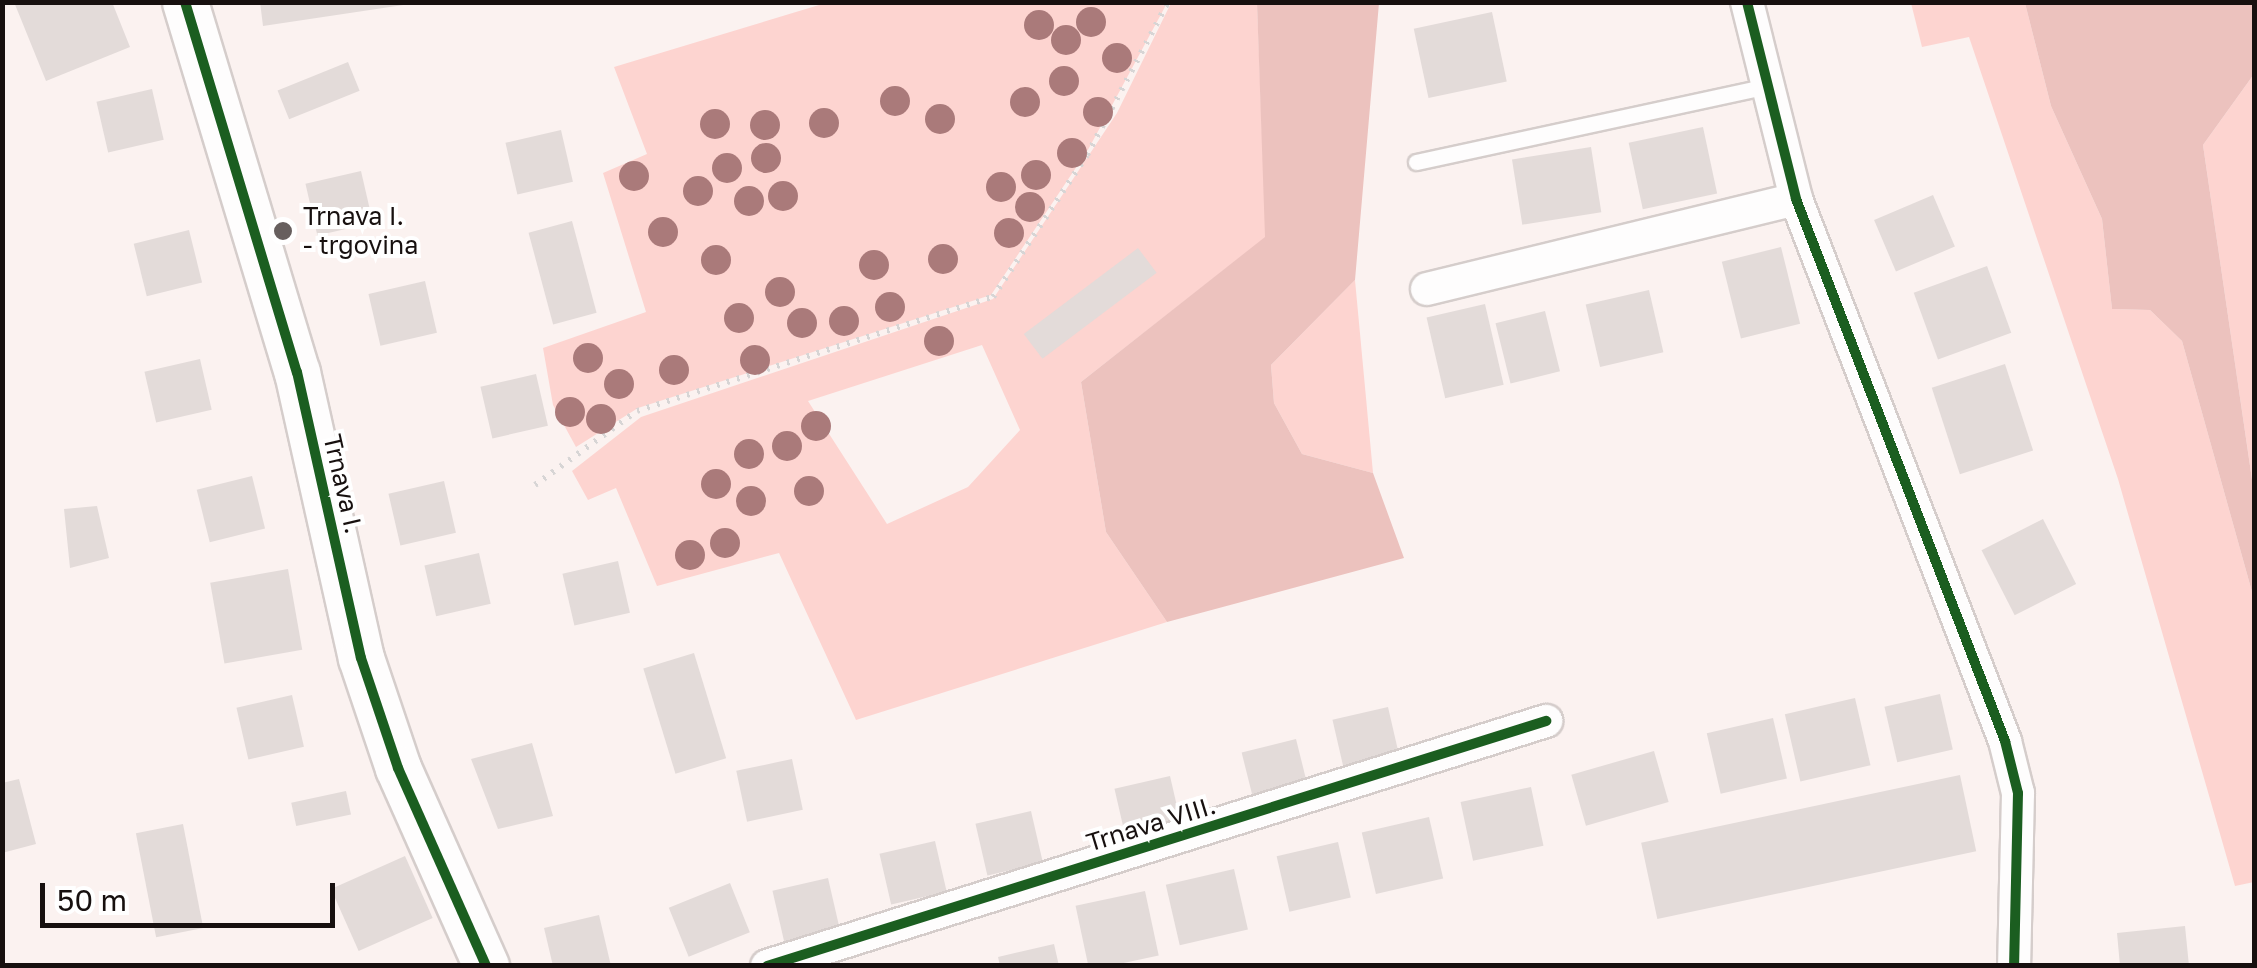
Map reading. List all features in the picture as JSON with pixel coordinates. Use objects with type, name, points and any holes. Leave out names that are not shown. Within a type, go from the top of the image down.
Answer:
[{"type":"street","name":"Trnava I.","points":[[185,2],[297,372],[362,658],[398,768],[486,966]]},
{"type":"street","points":[[1747,2],[1796,199],[2005,741],[2018,793],[2014,966]]},
{"type":"street","points":[[1428,289],[1796,199]]},
{"type":"street","name":"Trnava VIII.","points":[[767,966],[1546,720]]},
{"type":"lane","points":[[1416,162],[1768,86]]},
{"type":"path","points":[[535,486],[637,411],[993,298],[1088,155],[1168,2]]},
{"type":"shaded area","points":[[829,2],[1166,5],[1089,148],[991,295],[638,408],[576,447],[553,405],[543,348],[646,312],[603,173],[647,154],[614,67]]},
{"type":"shaded area","points":[[1171,3],[1257,3],[1266,237],[1081,382],[1106,532],[1167,622],[856,720],[779,553],[657,586],[616,488],[588,500],[572,471],[641,417],[993,299],[1117,113]],"holes":[[[982,345],[1020,430],[968,487],[887,524],[808,401]]]},
{"type":"shaded area","points":[[1257,3],[1379,3],[1355,280],[1271,365],[1274,403],[1302,454],[1373,473],[1404,558],[1167,622],[1106,532],[1081,382],[1265,237]]},
{"type":"shaded area","points":[[1911,3],[2025,3],[2051,106],[2102,219],[2112,309],[2150,310],[2182,341],[2254,599],[2254,882],[2235,886],[2118,479],[1969,37],[1922,47]]},
{"type":"shaded area","points":[[2025,3],[2254,3],[2254,74],[2203,145],[2254,493],[2254,599],[2182,341],[2150,310],[2112,309],[2102,219],[2051,106]]},
{"type":"shaded area","points":[[2254,74],[2254,493],[2203,145]]},
{"type":"shaded area","points":[[1355,280],[1373,473],[1302,454],[1274,403],[1271,365]]},
{"type":"building","points":[[14,2],[112,2],[130,47],[46,81]]},
{"type":"building","points":[[260,2],[410,2],[410,4],[263,26]]},
{"type":"building","points":[[1492,12],[1507,81],[1429,98],[1414,29]]},
{"type":"building","points":[[348,62],[360,91],[289,119],[278,90]]},
{"type":"building","points":[[152,89],[164,140],[108,152],[96,102]]},
{"type":"building","points":[[1703,127],[1717,194],[1643,209],[1629,143]]},
{"type":"building","points":[[561,130],[573,182],[517,194],[505,143]]},
{"type":"building","points":[[1591,147],[1601,212],[1522,225],[1512,160]]},
{"type":"building","points":[[361,171],[373,223],[317,235],[305,184]]},
{"type":"building","points":[[1933,195],[1955,247],[1896,272],[1874,220]]},
{"type":"building","points":[[572,221],[597,313],[553,324],[529,233]]},
{"type":"building","points":[[189,230],[202,282],[147,296],[134,244]]},
{"type":"building","points":[[1781,247],[1800,324],[1741,338],[1722,262]]},
{"type":"building","points":[[1138,248],[1157,273],[1042,359],[1024,334]]},
{"type":"building","points":[[1987,266],[2011,333],[1938,359],[1914,293]]},
{"type":"building","points":[[425,281],[437,333],[380,346],[368,294]]},
{"type":"building","points":[[1649,290],[1663,352],[1600,367],[1586,305]]},
{"type":"building","points":[[1485,304],[1504,385],[1445,398],[1427,317]]},
{"type":"building","points":[[1545,311],[1560,371],[1511,383],[1496,323]]},
{"type":"building","points":[[200,359],[212,410],[156,422],[144,372]]},
{"type":"building","points":[[2005,364],[2033,451],[1960,474],[1932,388]]},
{"type":"building","points":[[536,374],[548,426],[492,438],[480,387]]},
{"type":"building","points":[[252,476],[265,528],[210,542],[197,490]]},
{"type":"building","points":[[444,481],[456,533],[400,545],[388,494]]},
{"type":"building","points":[[97,506],[109,558],[70,568],[64,509]]},
{"type":"building","points":[[2043,519],[2076,584],[2015,615],[1982,550]]},
{"type":"building","points":[[479,553],[491,604],[436,616],[424,566]]},
{"type":"building","points":[[618,561],[630,613],[574,625],[562,574]]},
{"type":"building","points":[[288,569],[302,650],[224,663],[210,583]]},
{"type":"building","points":[[694,653],[726,758],[675,774],[643,668]]},
{"type":"building","points":[[1940,694],[1953,750],[1897,762],[1884,707]]},
{"type":"building","points":[[292,695],[304,747],[248,759],[236,708]]},
{"type":"building","points":[[1855,698],[1871,765],[1800,781],[1785,714]]},
{"type":"building","points":[[1388,707],[1400,758],[1344,770],[1332,720]]},
{"type":"building","points":[[1773,718],[1787,778],[1721,794],[1707,733]]},
{"type":"building","points":[[1296,739],[1309,791],[1255,805],[1242,753]]},
{"type":"building","points":[[532,743],[553,816],[498,829],[471,759]]},
{"type":"building","points":[[1654,751],[1669,802],[1586,826],[1571,775]]},
{"type":"building","points":[[792,759],[803,810],[747,822],[736,771]]},
{"type":"building","points":[[1960,775],[1976,851],[1657,919],[1641,843]]},
{"type":"building","points":[[1170,776],[1182,828],[1126,840],[1114,789]]},
{"type":"building","points":[[19,779],[36,844],[2,853],[2,783]]},
{"type":"building","points":[[1531,787],[1543,846],[1473,861],[1461,802]]},
{"type":"building","points":[[346,791],[351,814],[296,826],[291,803]]},
{"type":"building","points":[[1031,811],[1043,863],[987,875],[975,824]]},
{"type":"building","points":[[1429,817],[1443,878],[1376,894],[1362,833]]},
{"type":"building","points":[[183,824],[203,928],[156,937],[136,833]]},
{"type":"building","points":[[935,841],[947,892],[891,904],[879,854]]},
{"type":"building","points":[[1338,842],[1351,898],[1289,912],[1277,856]]},
{"type":"building","points":[[405,856],[433,918],[359,951],[331,889]]},
{"type":"building","points":[[1234,869],[1248,929],[1180,945],[1166,885]]},
{"type":"building","points":[[828,878],[840,930],[784,942],[772,891]]},
{"type":"building","points":[[730,883],[750,932],[689,957],[669,908]]},
{"type":"building","points":[[1145,891],[1159,956],[1110,966],[1088,966],[1076,906]]},
{"type":"building","points":[[599,915],[611,966],[553,966],[544,928]]},
{"type":"building","points":[[2185,926],[2189,966],[2120,966],[2117,933]]},
{"type":"building","points":[[1054,944],[1059,966],[1000,966],[998,957]]},
{"type":"cycle path","points":[[185,2],[297,372],[361,658],[398,768],[486,966]]},
{"type":"cycle path","points":[[1747,2],[1796,199],[2005,741],[2018,793],[2014,966]]},
{"type":"cycle path","points":[[767,966],[1546,721]]},
{"type":"place","name":"Trnava I. - trgovina","points":[[283,231]]}]
